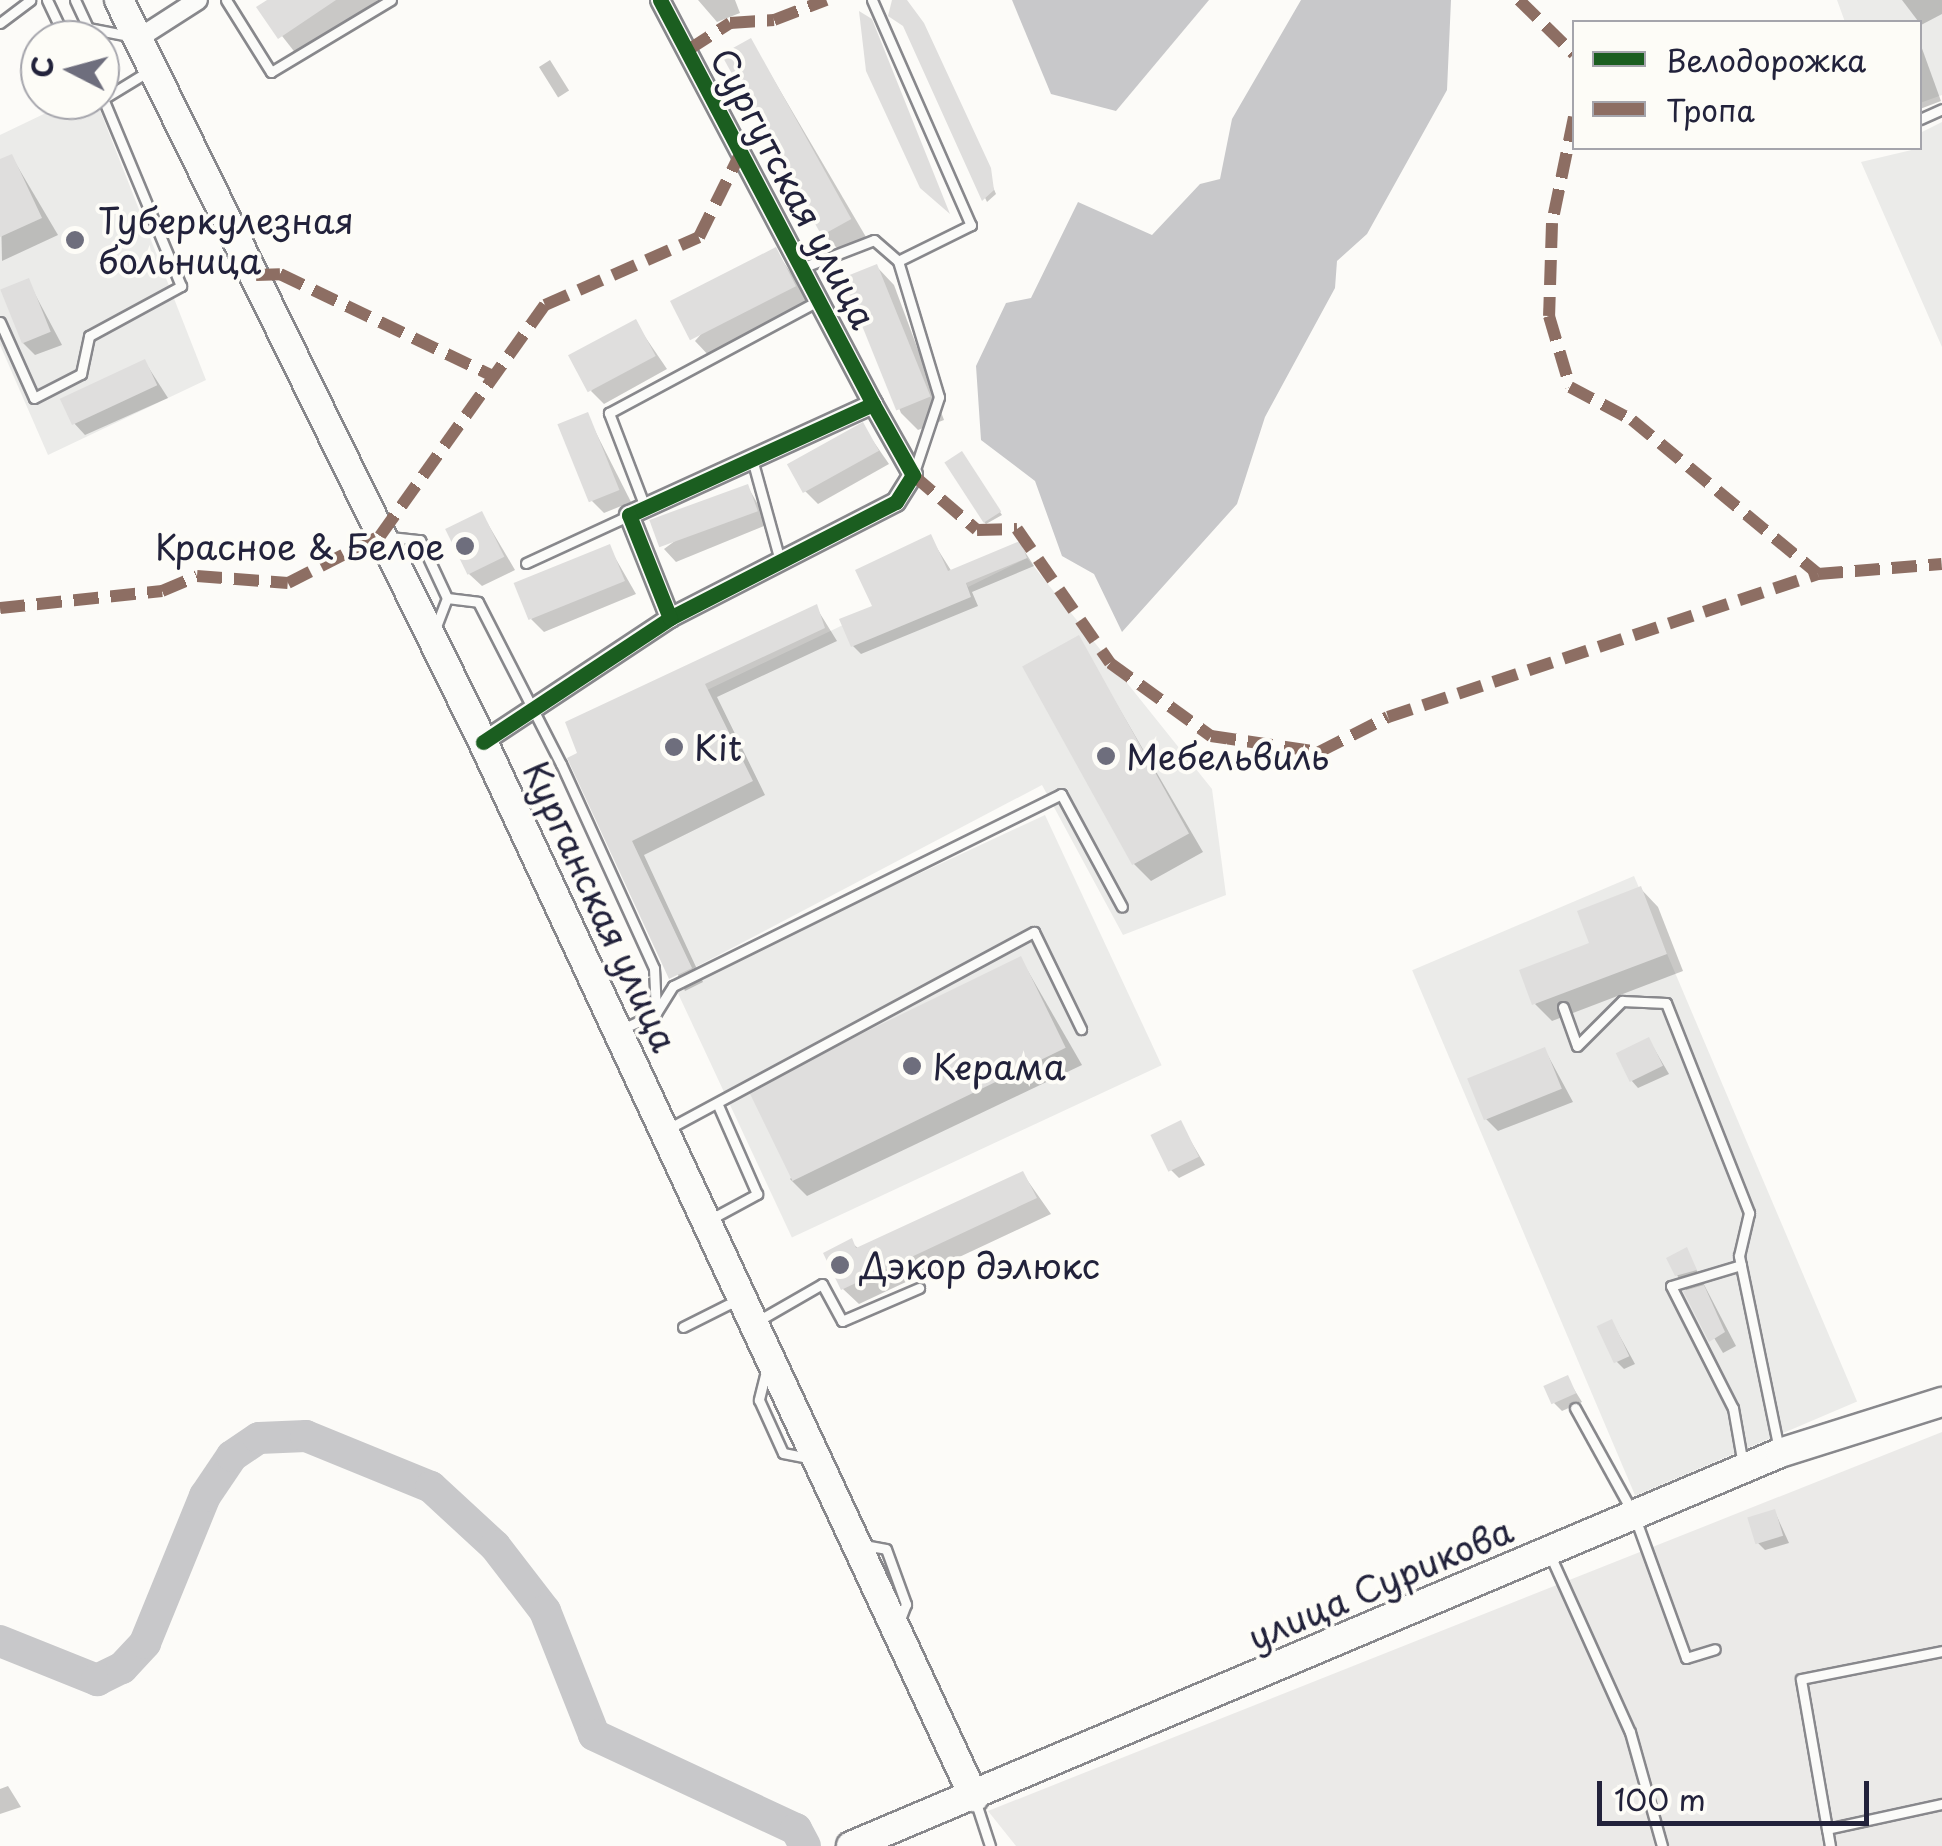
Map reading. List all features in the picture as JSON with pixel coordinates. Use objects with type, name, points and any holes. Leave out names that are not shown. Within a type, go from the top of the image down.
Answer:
[{"type":"main road","name":"Курганская улица","points":[[130,14],[483,742],[974,1797]]},
{"type":"main road","name":"улица Сурикова","points":[[851,1846],[1780,1453],[1942,1402]]},
{"type":"street","points":[[130,14],[198,0]]},
{"type":"street","name":"Сургутская улица","points":[[660,0],[913,474]]},
{"type":"street","points":[[670,618],[637,511],[873,404]]},
{"type":"street","points":[[483,742],[530,705],[670,618],[896,502],[913,474]]},
{"type":"lane","points":[[2,18],[30,0]]},
{"type":"lane","points":[[226,0],[271,72],[391,0]]},
{"type":"lane","points":[[872,0],[971,225],[898,261]]},
{"type":"lane","points":[[0,322],[34,398],[82,374],[89,336],[181,286],[103,99],[154,68]]},
{"type":"lane","points":[[804,267],[874,240],[898,261],[939,397],[913,474]]},
{"type":"lane","points":[[526,562],[637,511],[609,413],[820,300]]},
{"type":"lane","points":[[752,459],[780,561]]},
{"type":"lane","points":[[380,536],[420,540],[447,598],[431,639]]},
{"type":"lane","points":[[447,598],[478,602],[530,705],[654,968],[656,1014]]},
{"type":"lane","points":[[618,1031],[656,1014],[673,986],[1061,794],[1122,907]]},
{"type":"lane","points":[[664,1131],[1034,932],[1081,1029]]},
{"type":"lane","points":[[1564,1007],[1577,1046],[1622,1000],[1666,1002],[1749,1213],[1740,1265],[1760,1394],[1780,1453]]},
{"type":"lane","points":[[706,1222],[757,1194],[718,1102]]},
{"type":"lane","points":[[1740,1265],[1671,1286],[1733,1408],[1743,1469]]},
{"type":"lane","points":[[683,1328],[748,1311],[822,1284],[842,1321],[919,1288]]},
{"type":"lane","points":[[1574,1408],[1634,1515],[1686,1658],[1715,1650]]},
{"type":"lane","points":[[1548,1552],[1630,1732],[1662,1846]]},
{"type":"lane","points":[[1830,1846],[1801,1679],[1942,1650]]},
{"type":"lane","points":[[974,1797],[990,1846]]},
{"type":"lane","points":[[1827,1829],[1942,1804]]},
{"type":"shaded area","points":[[1012,0],[1209,0],[1116,111],[1051,94]]},
{"type":"shaded area","points":[[1301,0],[1451,0],[1447,90],[1367,234],[1337,261],[1335,288],[1265,417],[1237,504],[1122,632],[1094,574],[1062,556],[1035,481],[981,440],[976,366],[1006,303],[1031,298],[1078,202],[1152,235],[1200,184],[1220,179],[1232,119]]},
{"type":"shaded area","points":[[1837,0],[1942,0],[1942,95],[1922,102],[1922,20],[1844,20]]},
{"type":"shaded area","name":"Туберкулезная больница","points":[[31,120],[104,120],[206,380],[48,455],[0,345],[0,135]]},
{"type":"shaded area","points":[[1942,122],[1942,347],[1861,162],[1922,150],[1922,132]]},
{"type":"shaded area","points":[[1027,558],[1212,789],[1226,895],[1123,935],[1042,785],[692,969],[588,747],[960,569],[968,587]]},
{"type":"shaded area","points":[[1045,815],[1162,1065],[792,1238],[675,987]]},
{"type":"shaded area","points":[[1634,876],[1857,1402],[1635,1496],[1412,970]]},
{"type":"shaded area","points":[[1942,1432],[1942,1846],[1016,1846],[988,1811]]},
{"type":"building","points":[[267,0],[336,0],[278,39],[256,7]]},
{"type":"building","points":[[892,0],[907,0],[924,23],[991,168],[994,190],[982,201],[903,26],[888,16]]},
{"type":"building","points":[[859,11],[872,19],[950,214],[920,188],[866,71]]},
{"type":"building","points":[[751,38],[851,219],[822,236],[721,54]]},
{"type":"building","points":[[12,154],[42,218],[0,237],[0,159]]},
{"type":"building","points":[[776,247],[796,286],[690,340],[670,301]]},
{"type":"building","points":[[877,264],[931,397],[896,410],[843,278]]},
{"type":"building","points":[[29,278],[51,332],[22,343],[0,290]]},
{"type":"building","points":[[636,319],[656,356],[588,392],[568,355]]},
{"type":"building","points":[[145,359],[157,385],[72,425],[60,399]]},
{"type":"building","points":[[588,412],[619,490],[589,502],[557,424]]},
{"type":"building","points":[[863,422],[879,451],[803,493],[787,464]]},
{"type":"building","points":[[962,451],[1001,511],[984,523],[944,462]]},
{"type":"building","points":[[748,484],[758,511],[659,547],[649,520]]},
{"type":"building","points":[[482,511],[504,557],[468,575],[445,529]]},
{"type":"building","points":[[931,534],[948,571],[1020,541],[1027,558],[966,583],[971,597],[851,647],[839,619],[872,606],[855,570]]},
{"type":"building","points":[[610,544],[625,581],[529,620],[514,583]]},
{"type":"building","points":[[817,604],[825,628],[705,684],[753,781],[632,841],[692,968],[669,979],[567,758],[577,753],[565,722]]},
{"type":"building","points":[[1079,635],[1189,834],[1132,865],[1022,667]]},
{"type":"building","points":[[1641,886],[1667,954],[1532,1005],[1519,970],[1589,943],[1577,911]]},
{"type":"building","points":[[1021,956],[1066,1048],[792,1181],[748,1089]]},
{"type":"building","points":[[1649,1037],[1663,1066],[1630,1082],[1616,1053]]},
{"type":"building","points":[[1545,1047],[1562,1089],[1484,1120],[1467,1078]]},
{"type":"building","points":[[1181,1120],[1199,1157],[1168,1172],[1150,1135]]},
{"type":"building","points":[[1023,1171],[1037,1198],[841,1290],[823,1253],[852,1238],[856,1248]]},
{"type":"building","points":[[1687,1247],[1697,1270],[1675,1276],[1666,1258]]},
{"type":"building","points":[[1704,1285],[1725,1332],[1709,1342],[1683,1291]]},
{"type":"building","points":[[1612,1319],[1629,1356],[1614,1363],[1597,1326]]},
{"type":"building","points":[[1568,1375],[1576,1393],[1551,1404],[1543,1386]]},
{"type":"building","points":[[1775,1509],[1783,1536],[1755,1544],[1747,1517]]},
{"type":"waterway","points":[[0,1641],[97,1680],[122,1668],[145,1643],[205,1496],[232,1456],[259,1438],[306,1436],[431,1487],[495,1546],[545,1611],[594,1735],[796,1829],[805,1846]]},
{"type":"marked path","points":[[688,50],[730,23],[774,20],[826,0]]},
{"type":"marked path","points":[[1519,0],[1572,52]]},
{"type":"marked path","points":[[1572,127],[1552,223],[1549,316],[1570,387],[1632,420],[1818,574],[1942,564]]},
{"type":"marked path","points":[[0,608],[162,591],[197,576],[288,583],[380,536],[545,305],[699,237],[739,156]]},
{"type":"marked path","points":[[256,275],[280,274],[495,377]]},
{"type":"marked path","points":[[913,475],[977,530],[1017,529],[1110,663],[1211,736],[1319,752],[1388,717],[1818,574]]},
{"type":"cycle path","points":[[660,0],[873,404]]},
{"type":"cycle path","points":[[483,742],[670,618],[896,502],[913,475],[873,404],[629,515],[670,618]]},
{"type":"place","name":"Туберкулезная больница","points":[[75,240]]},
{"type":"place","name":"Красное & Белое","points":[[465,546]]},
{"type":"place","name":"Kit","points":[[674,747]]},
{"type":"place","name":"Мебельвиль","points":[[1106,756]]},
{"type":"place","name":"Керама","points":[[912,1066]]},
{"type":"place","name":"Дэкор дэлюкс","points":[[840,1265]]}]
